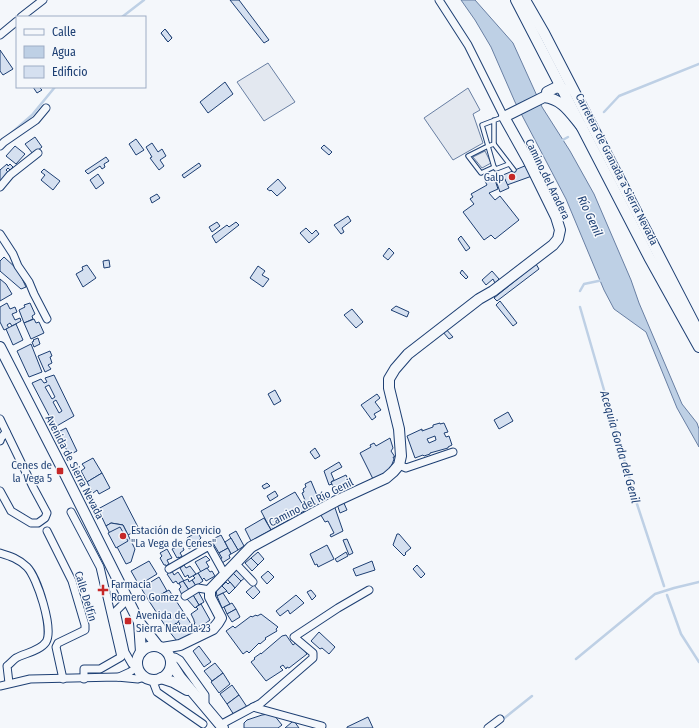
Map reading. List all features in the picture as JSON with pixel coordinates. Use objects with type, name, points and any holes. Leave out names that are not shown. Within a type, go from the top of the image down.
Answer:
[{"type":"street","points":[[23,16],[43,0]]},
{"type":"street","name":"Camino del Aradera","points":[[399,464],[401,456],[399,429],[389,388],[389,379],[395,369],[408,354],[479,299],[492,291],[553,245],[558,238],[560,230],[556,217],[532,174],[468,45],[439,0]]},
{"type":"street","name":"Carretera de Granada a Sierra Nevada","points":[[516,0],[650,257],[699,347]]},
{"type":"street","name":"Carretera de Granada a Sierra Nevada","points":[[525,0],[544,33],[613,165],[699,333]]},
{"type":"street","points":[[527,21],[532,37],[549,72],[550,78],[547,95]]},
{"type":"street","points":[[0,35],[16,22]]},
{"type":"street","points":[[503,117],[547,95],[561,93],[565,82],[549,51],[544,33]]},
{"type":"street","points":[[562,88],[569,92],[602,152],[613,165]]},
{"type":"street","points":[[547,95],[561,102],[582,127]]},
{"type":"street","points":[[0,146],[36,120],[46,108]]},
{"type":"street","points":[[0,187],[10,175],[38,153]]},
{"type":"street","points":[[0,234],[29,282],[47,319]]},
{"type":"street","name":"Avenida de Sierra Nevada","points":[[0,347],[139,622],[166,654],[193,693],[221,726]]},
{"type":"street","points":[[0,419],[32,486],[47,513],[45,518],[38,523],[31,524],[10,511],[0,491]]},
{"type":"street","points":[[0,441],[6,432]]},
{"type":"street","points":[[399,464],[406,468],[453,452]]},
{"type":"street","name":"Camino del Río Genil","points":[[210,590],[224,573],[251,547],[336,501],[386,478],[399,464]]},
{"type":"street","points":[[71,512],[100,567],[121,657],[100,669],[84,670],[84,679]]},
{"type":"street","name":"Calle Delfín","points":[[47,531],[72,581],[86,625],[84,630],[58,642],[56,647],[62,679]]},
{"type":"street","points":[[169,568],[209,546],[224,573]]},
{"type":"street","points":[[0,553],[18,559],[28,568],[35,580],[46,610],[49,629],[46,642],[38,648],[15,659],[7,666],[9,683]]},
{"type":"street","points":[[235,563],[253,582]]},
{"type":"street","points":[[166,654],[180,645],[213,629],[220,618],[210,597],[210,590],[198,588],[185,596]]},
{"type":"street","points":[[221,726],[261,703],[313,658],[313,653],[294,637],[338,608],[369,590]]},
{"type":"street","points":[[128,600],[116,611],[125,652],[132,664],[137,666]]},
{"type":"street","name":"Avenida de Sierra Nevada","points":[[139,622],[141,652]]},
{"type":"street","points":[[153,678],[140,673],[137,666],[138,658],[141,652],[149,647],[166,654]]},
{"type":"street","points":[[0,686],[30,679],[84,679],[117,677],[138,679],[153,678],[167,672],[166,654]]},
{"type":"street","name":"Avenida de Sierra Nevada","points":[[166,654],[180,660],[205,696],[205,706]]},
{"type":"street","points":[[117,677],[130,672],[137,666]]},
{"type":"street","points":[[153,678],[157,692],[203,724]]},
{"type":"street","name":"Avenida de Sierra Nevada","points":[[153,678],[173,682],[193,693]]},
{"type":"street","points":[[254,707],[322,726]]},
{"type":"street","points":[[488,728],[500,719]]},
{"type":"lane","points":[[494,144],[503,117]]},
{"type":"lane","points":[[494,167],[482,125],[503,117]]},
{"type":"lane","points":[[494,144],[468,156],[481,173],[494,167],[496,169],[509,164]]},
{"type":"lane","points":[[494,144],[514,170]]},
{"type":"shaded area","points":[[268,63],[295,102],[264,121],[237,82]]},
{"type":"shaded area","points":[[468,88],[480,110],[473,114],[483,143],[453,160],[424,118]]},
{"type":"shaded area","points":[[485,151],[491,163],[482,168],[473,157]]},
{"type":"water","name":"Río Genil","points":[[461,0],[475,0],[513,43],[542,107],[570,151],[594,194],[682,404],[697,423],[699,429],[699,447],[677,408],[646,332],[614,309],[604,290],[566,199],[515,102],[491,47]]},
{"type":"building","points":[[230,0],[239,0],[269,40],[264,43]]},
{"type":"building","points":[[165,29],[172,38],[168,42],[161,33]]},
{"type":"building","points":[[165,29],[172,38],[168,42],[161,33]]},
{"type":"building","points":[[0,50],[13,69],[3,75],[0,71]]},
{"type":"building","points":[[225,82],[233,94],[208,113],[200,102]]},
{"type":"building","points":[[34,88],[40,88],[42,90],[37,93]]},
{"type":"building","points":[[35,137],[42,147],[33,154],[25,144]]},
{"type":"building","points":[[136,139],[144,150],[136,155],[129,144]]},
{"type":"building","points":[[152,143],[158,152],[162,149],[166,156],[160,160],[164,166],[159,170],[150,158],[152,157],[146,147]]},
{"type":"building","points":[[324,145],[332,152],[329,155],[321,148]]},
{"type":"building","points":[[15,146],[25,154],[16,164],[6,156]]},
{"type":"building","points":[[106,157],[109,161],[104,164],[105,167],[102,169],[100,166],[88,174],[85,171]]},
{"type":"building","points":[[199,163],[201,166],[184,178],[182,175]]},
{"type":"building","points":[[7,164],[8,166],[10,164],[13,167],[10,170],[8,168],[6,170],[10,174],[0,182],[0,170]]},
{"type":"building","points":[[527,165],[532,176],[507,185],[503,175]]},
{"type":"building","points":[[44,169],[60,181],[53,190],[41,180],[45,175],[41,172]]},
{"type":"building","points":[[98,174],[104,183],[96,189],[90,180]]},
{"type":"building","points":[[503,175],[509,188],[500,192],[495,178]]},
{"type":"building","points":[[494,177],[498,189],[489,193],[495,200],[500,196],[519,220],[495,239],[491,235],[484,240],[463,212],[474,204],[470,199],[473,197],[471,194],[487,185],[485,181]]},
{"type":"building","points":[[278,179],[286,188],[277,196],[271,190],[270,191],[267,189]]},
{"type":"building","points":[[157,194],[160,198],[152,203],[150,198]]},
{"type":"building","points":[[348,216],[351,221],[342,228],[344,232],[341,234],[334,225]]},
{"type":"building","points":[[217,222],[220,226],[212,232],[209,227]]},
{"type":"building","points":[[236,222],[239,225],[216,243],[212,236],[227,225],[229,227]]},
{"type":"building","points":[[306,228],[312,234],[316,230],[319,234],[309,243],[300,233]]},
{"type":"building","points":[[461,236],[470,248],[466,251],[458,239]]},
{"type":"building","points":[[389,248],[394,253],[388,260],[383,256]]},
{"type":"building","points":[[4,257],[18,270],[26,287],[21,289],[0,271],[0,261]]},
{"type":"building","points":[[109,260],[110,267],[104,268],[103,261]]},
{"type":"building","points":[[536,264],[539,269],[497,301],[494,298]]},
{"type":"building","points":[[87,265],[96,278],[83,287],[76,274],[83,270],[82,267]]},
{"type":"building","points":[[258,266],[265,271],[262,275],[269,279],[263,287],[250,278]]},
{"type":"building","points":[[462,270],[468,277],[466,279],[460,273]]},
{"type":"building","points":[[492,271],[499,279],[495,283],[493,279],[486,285],[482,280]]},
{"type":"building","points":[[0,279],[6,284],[12,294],[0,301]]},
{"type":"building","points":[[500,301],[517,323],[513,326],[496,305]]},
{"type":"building","points":[[7,303],[10,309],[15,307],[17,312],[12,314],[15,320],[20,318],[21,321],[12,326],[10,323],[7,325],[9,328],[4,330],[0,322],[0,307]]},
{"type":"building","points":[[30,303],[35,314],[32,316],[33,319],[24,323],[19,310],[25,307],[24,305]]},
{"type":"building","points":[[396,306],[409,312],[407,317],[391,310]]},
{"type":"building","points":[[352,309],[363,322],[356,328],[344,315]]},
{"type":"building","points":[[34,319],[36,323],[39,322],[44,333],[31,339],[24,323]]},
{"type":"building","points":[[16,324],[23,340],[13,345],[6,329]]},
{"type":"building","points":[[445,328],[453,337],[449,339],[442,331]]},
{"type":"building","points":[[38,338],[40,344],[34,347],[32,342]]},
{"type":"building","points":[[31,344],[42,372],[29,377],[17,351]]},
{"type":"building","points":[[50,351],[52,363],[48,365],[51,369],[45,372],[38,356]]},
{"type":"building","points":[[54,375],[74,416],[55,427],[32,383],[41,379],[44,383],[47,382],[45,378]],"holes":[[[49,385],[55,397],[52,399],[45,387]],[[56,400],[62,411],[59,413],[53,402]]]},
{"type":"building","points":[[275,390],[281,401],[274,405],[268,394]]},
{"type":"building","points":[[377,394],[380,398],[375,402],[381,410],[374,414],[376,417],[372,420],[361,405]]},
{"type":"building","points":[[508,412],[513,421],[499,429],[494,420]]},
{"type":"building","points":[[444,423],[448,432],[444,433],[446,437],[449,436],[452,445],[448,448],[415,458],[407,436],[422,429],[422,431],[433,427],[433,425]],"holes":[[[435,436],[436,440],[429,443],[427,439]]]},
{"type":"building","points":[[66,428],[77,451],[69,455],[58,432]]},
{"type":"building","points":[[390,438],[393,448],[391,451],[395,457],[393,457],[394,459],[391,467],[386,473],[373,479],[360,453],[371,447],[370,445],[374,443],[376,446]]},
{"type":"building","points":[[315,448],[320,456],[315,459],[310,452]]},
{"type":"building","points":[[93,458],[102,473],[87,482],[81,471],[85,468],[82,464]]},
{"type":"building","points":[[339,462],[342,467],[331,473],[334,480],[331,482],[332,484],[329,485],[324,471]]},
{"type":"building","points":[[102,473],[110,488],[99,494],[97,490],[93,493],[87,482]]},
{"type":"building","points":[[346,475],[352,489],[337,496],[331,482]]},
{"type":"building","points":[[311,481],[321,505],[309,510],[302,493],[304,492],[303,489],[306,487],[305,484]]},
{"type":"building","points":[[267,483],[270,486],[264,489],[262,486]]},
{"type":"building","points":[[275,491],[278,496],[270,501],[267,496]]},
{"type":"building","points":[[295,492],[306,510],[271,530],[261,511]]},
{"type":"building","points":[[122,496],[139,529],[128,535],[123,525],[111,523],[106,526],[98,509]]},
{"type":"building","points":[[343,501],[347,510],[340,513],[337,504]]},
{"type":"building","points":[[334,505],[343,531],[331,537],[330,535],[334,533],[328,521],[325,522],[319,512]]},
{"type":"building","points":[[264,518],[271,530],[251,541],[245,529]]},
{"type":"building","points":[[111,523],[123,525],[135,549],[131,562],[126,564],[106,526]]},
{"type":"building","points":[[120,527],[128,541],[116,548],[108,533]]},
{"type":"building","points":[[236,531],[244,546],[238,550],[229,535]]},
{"type":"building","points":[[197,532],[201,538],[198,541],[201,545],[197,547],[195,545],[189,549],[185,542],[188,540],[187,538]]},
{"type":"building","points":[[397,534],[399,534],[411,548],[405,553],[406,554],[404,556],[393,545]]},
{"type":"building","points":[[221,535],[228,548],[219,553],[213,543],[217,540],[215,538]]},
{"type":"building","points":[[231,538],[238,550],[231,554],[225,542]]},
{"type":"building","points":[[347,539],[353,553],[349,555],[343,540]]},
{"type":"building","points":[[180,541],[184,550],[180,553],[182,556],[177,558],[172,549],[175,548],[173,545]]},
{"type":"building","points":[[327,545],[334,559],[318,567],[317,564],[315,565],[310,554]]},
{"type":"building","points":[[228,548],[231,554],[229,555],[230,558],[222,563],[219,559],[222,558],[219,553]]},
{"type":"building","points":[[167,549],[172,558],[167,560],[169,564],[166,566],[160,558],[162,556],[160,553]]},
{"type":"building","points":[[258,552],[264,559],[258,565],[251,558]]},
{"type":"building","points":[[346,552],[348,556],[337,562],[335,559]]},
{"type":"building","points":[[206,556],[210,560],[206,562],[209,567],[201,572],[195,562]]},
{"type":"building","points":[[251,558],[258,565],[252,571],[245,563]]},
{"type":"building","points":[[149,561],[157,574],[139,585],[131,571]]},
{"type":"building","points":[[372,561],[375,570],[356,576],[353,569]]},
{"type":"building","points":[[184,565],[186,568],[190,566],[196,574],[189,578],[188,575],[185,577],[180,568]]},
{"type":"building","points":[[417,565],[425,574],[421,578],[413,569]]},
{"type":"building","points":[[207,568],[210,572],[212,571],[215,576],[206,581],[204,578],[202,580],[198,573]]},
{"type":"building","points":[[240,569],[247,576],[241,581],[233,573]]},
{"type":"building","points":[[172,571],[174,575],[178,572],[184,581],[178,584],[176,581],[173,583],[167,574]]},
{"type":"building","points":[[268,571],[274,577],[267,584],[261,577]]},
{"type":"building","points":[[198,573],[203,581],[196,586],[192,580],[195,578],[193,576]]},
{"type":"building","points":[[233,573],[241,581],[235,588],[227,579]]},
{"type":"building","points":[[159,577],[167,591],[149,601],[141,588]]},
{"type":"building","points":[[188,579],[189,582],[192,580],[196,586],[189,590],[183,581]]},
{"type":"building","points":[[183,581],[189,590],[182,595],[179,589],[181,587],[179,583]]},
{"type":"building","points":[[226,582],[228,584],[230,582],[235,588],[229,594],[222,586]]},
{"type":"building","points":[[221,585],[227,591],[217,596],[216,590]]},
{"type":"building","points":[[254,585],[260,592],[253,599],[246,592]]},
{"type":"building","points":[[169,590],[186,616],[168,630],[149,601]]},
{"type":"building","points":[[311,590],[316,596],[312,600],[307,592]]},
{"type":"building","points":[[198,591],[204,602],[199,605],[193,595]]},
{"type":"building","points":[[223,593],[230,604],[222,608],[217,596]]},
{"type":"building","points":[[193,595],[199,605],[195,608],[187,599]]},
{"type":"building","points":[[296,595],[304,603],[290,614],[288,610],[280,616],[276,611]]},
{"type":"building","points":[[232,603],[236,609],[227,614],[224,607]]},
{"type":"building","points":[[201,604],[210,620],[202,626],[201,625],[196,628],[191,614],[198,609],[196,607]]},
{"type":"building","points":[[236,609],[240,617],[232,622],[227,614]]},
{"type":"building","points":[[261,614],[278,627],[276,629],[277,631],[265,638],[266,639],[260,644],[259,643],[249,653],[247,651],[243,654],[226,631],[233,626],[235,628],[251,616]]},
{"type":"building","points":[[186,616],[197,633],[177,641],[168,630],[176,623],[178,626],[180,624],[178,621]]},
{"type":"building","points":[[319,632],[335,647],[329,654],[322,648],[320,649],[311,641]]},
{"type":"building","points":[[286,635],[293,645],[298,641],[307,654],[289,668],[287,667],[286,669],[283,665],[280,667],[283,670],[266,681],[251,662],[282,636]]},
{"type":"building","points":[[199,646],[211,662],[204,667],[193,651]]},
{"type":"building","points":[[215,663],[223,673],[212,681],[204,671]]},
{"type":"building","points":[[223,673],[230,684],[219,693],[211,682]]},
{"type":"building","points":[[232,685],[239,695],[227,704],[220,694]]},
{"type":"building","points":[[239,695],[247,707],[234,715],[227,704]]},
{"type":"building","points":[[269,714],[274,715],[282,725],[278,728],[244,728],[244,723],[247,720]]},
{"type":"building","points":[[368,717],[373,728],[347,728],[347,727]]},
{"type":"building","points":[[294,721],[299,728],[285,728],[292,722]]},
{"type":"waterway","points":[[123,16],[144,0]]},
{"type":"waterway","points":[[604,112],[619,96],[699,64]]},
{"type":"waterway","points":[[8,136],[32,115],[54,88]]},
{"type":"waterway","points":[[561,141],[568,137]]},
{"type":"waterway","name":"Acequia Gorda del Genil","points":[[580,291],[584,284],[603,280]]},
{"type":"waterway","name":"Acequia Gorda del Genil","points":[[580,307],[637,504],[664,586]]},
{"type":"waterway","points":[[576,659],[655,594],[699,582]]},
{"type":"waterway","name":"Acequia Gorda del Genil","points":[[667,595],[681,634],[699,662]]},
{"type":"waterway","points":[[502,720],[532,696]]},
{"type":"place","name":"Galp","points":[[512,177]]},
{"type":"place","name":"Cenes de la Vega 5","points":[[60,471]]},
{"type":"place","name":"Estación de Servicio \"La Vega de Cenes\"","points":[[123,536]]},
{"type":"place","name":"Farmacia Romero Gomez","points":[[103,590]]},
{"type":"place","name":"Avenida de Sierra Nevada 23","points":[[128,621]]}]
